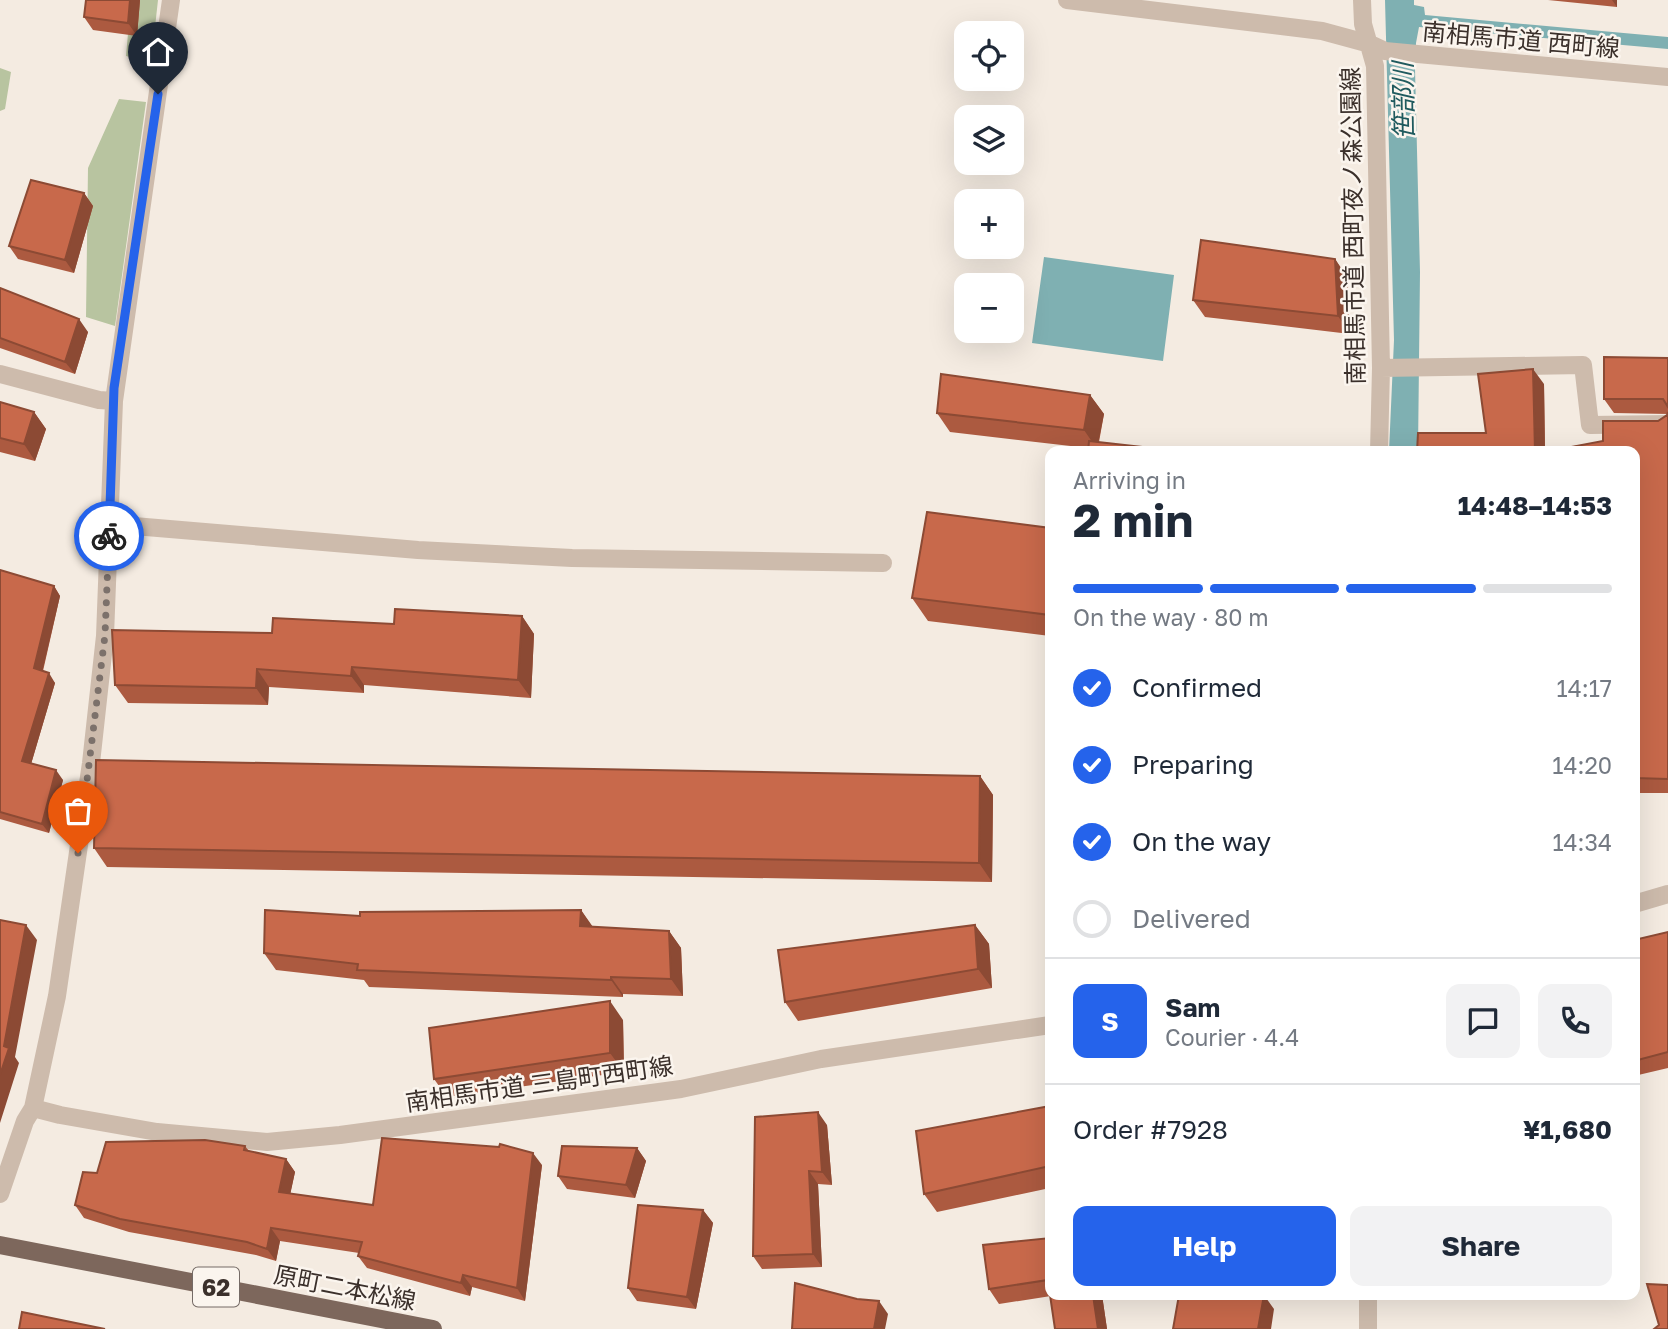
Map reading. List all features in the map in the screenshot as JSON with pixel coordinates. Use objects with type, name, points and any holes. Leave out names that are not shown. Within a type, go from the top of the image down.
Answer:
[{"type":"main road","name":"原町二本松線","points":[[0,1245],[433,1329]]},
{"type":"street","points":[[0,1194],[25,1121],[33,1108],[59,983],[91,762],[105,635],[114,401],[171,0]]},
{"type":"street","name":"南相馬市道 西町線","points":[[1067,0],[1322,32],[1377,48],[1668,77]]},
{"type":"street","name":"南相馬市道 西町夜ノ森公園線","points":[[1362,0],[1363,24],[1377,48],[1375,66],[1384,368],[1379,446]]},
{"type":"street","points":[[1384,368],[1583,365],[1590,425],[1668,424]]},
{"type":"street","points":[[0,374],[99,400],[114,401]]},
{"type":"street","points":[[110,524],[393,549],[572,558],[883,563]]},
{"type":"street","points":[[1640,902],[1668,894]]},
{"type":"street","name":"南相馬市道 三島町西町線","points":[[33,1108],[157,1132],[267,1142],[340,1135],[681,1089],[821,1059],[1045,1026]]},
{"type":"street","points":[[1368,1300],[1368,1329]]},
{"type":"green space","points":[[131,0],[158,0],[151,63],[126,56]]},
{"type":"green space","points":[[0,68],[11,72],[5,109],[0,111]]},
{"type":"green space","points":[[119,99],[146,102],[115,326],[86,317],[88,168]]},
{"type":"water","name":"笹部川","points":[[1385,0],[1414,0],[1414,5],[1424,7],[1425,15],[1668,37],[1668,49],[1419,27],[1415,69],[1420,272],[1418,446],[1389,446],[1394,340]]},
{"type":"water","points":[[1044,257],[1174,275],[1163,361],[1032,343]]},
{"type":"building","points":[[86,0],[130,0],[128,23],[84,17]]},
{"type":"building","points":[[31,180],[84,193],[65,260],[9,246]]},
{"type":"building","points":[[1201,240],[1335,259],[1338,316],[1193,300]]},
{"type":"building","points":[[0,288],[79,319],[65,362],[0,338]]},
{"type":"building","points":[[1604,357],[1668,358],[1668,407],[1663,399],[1604,399]]},
{"type":"building","points":[[1533,369],[1535,446],[1417,446],[1418,433],[1486,433],[1478,374]]},
{"type":"building","points":[[941,374],[1090,395],[1084,430],[937,413]]},
{"type":"building","points":[[0,402],[34,412],[24,444],[0,438]]},
{"type":"building","points":[[1668,412],[1668,779],[1640,778],[1640,446],[1577,446],[1603,441],[1603,421],[1658,421]]},
{"type":"building","points":[[1089,441],[1134,446],[1089,446]]},
{"type":"building","points":[[927,512],[1045,527],[1045,614],[912,598]]},
{"type":"building","points":[[0,570],[54,586],[34,668],[49,673],[22,761],[56,770],[42,824],[0,812]]},
{"type":"building","points":[[395,609],[522,616],[518,680],[352,667],[351,676],[257,669],[256,688],[115,685],[112,630],[272,633],[273,618],[394,624]]},
{"type":"building","points":[[96,760],[980,776],[979,863],[94,848]]},
{"type":"building","points":[[265,910],[360,916],[360,912],[581,910],[580,926],[669,931],[671,979],[611,977],[611,980],[357,970],[358,964],[264,953]]},
{"type":"building","points":[[0,920],[26,925],[4,1046],[9,1048],[0,1075]]},
{"type":"building","points":[[975,925],[978,969],[785,1002],[778,950]]},
{"type":"building","points":[[1668,932],[1668,1052],[1640,1059],[1640,939]]},
{"type":"building","points":[[610,1001],[610,1053],[434,1079],[429,1028]]},
{"type":"building","points":[[1045,1107],[1045,1167],[924,1194],[916,1131]]},
{"type":"building","points":[[818,1112],[822,1172],[809,1171],[813,1254],[753,1256],[755,1117]]},
{"type":"building","points":[[382,1138],[499,1147],[500,1144],[533,1153],[517,1288],[463,1275],[461,1283],[358,1256],[362,1242],[271,1228],[267,1249],[247,1242],[120,1219],[75,1205],[83,1172],[97,1173],[106,1142],[205,1140],[245,1146],[244,1150],[286,1159],[279,1192],[373,1205]]},
{"type":"building","points":[[562,1146],[637,1148],[626,1185],[558,1176]]},
{"type":"building","points":[[638,1205],[703,1210],[687,1297],[628,1288]]},
{"type":"building","points":[[1045,1239],[1045,1280],[989,1289],[983,1245]]},
{"type":"building","points":[[795,1283],[857,1299],[879,1301],[874,1329],[792,1329]]},
{"type":"building","points":[[1647,1284],[1668,1285],[1668,1329],[1654,1329],[1659,1325]]},
{"type":"building","points":[[1051,1300],[1094,1300],[1098,1329],[1055,1329]]},
{"type":"building","points":[[1178,1300],[1263,1300],[1258,1329],[1173,1329]]},
{"type":"building","points":[[22,1312],[105,1329],[19,1329]]},
{"type":"way so far","points":[[78,853],[105,635],[109,536]]},
{"type":"route","points":[[109,536],[114,388],[158,94]]}]
